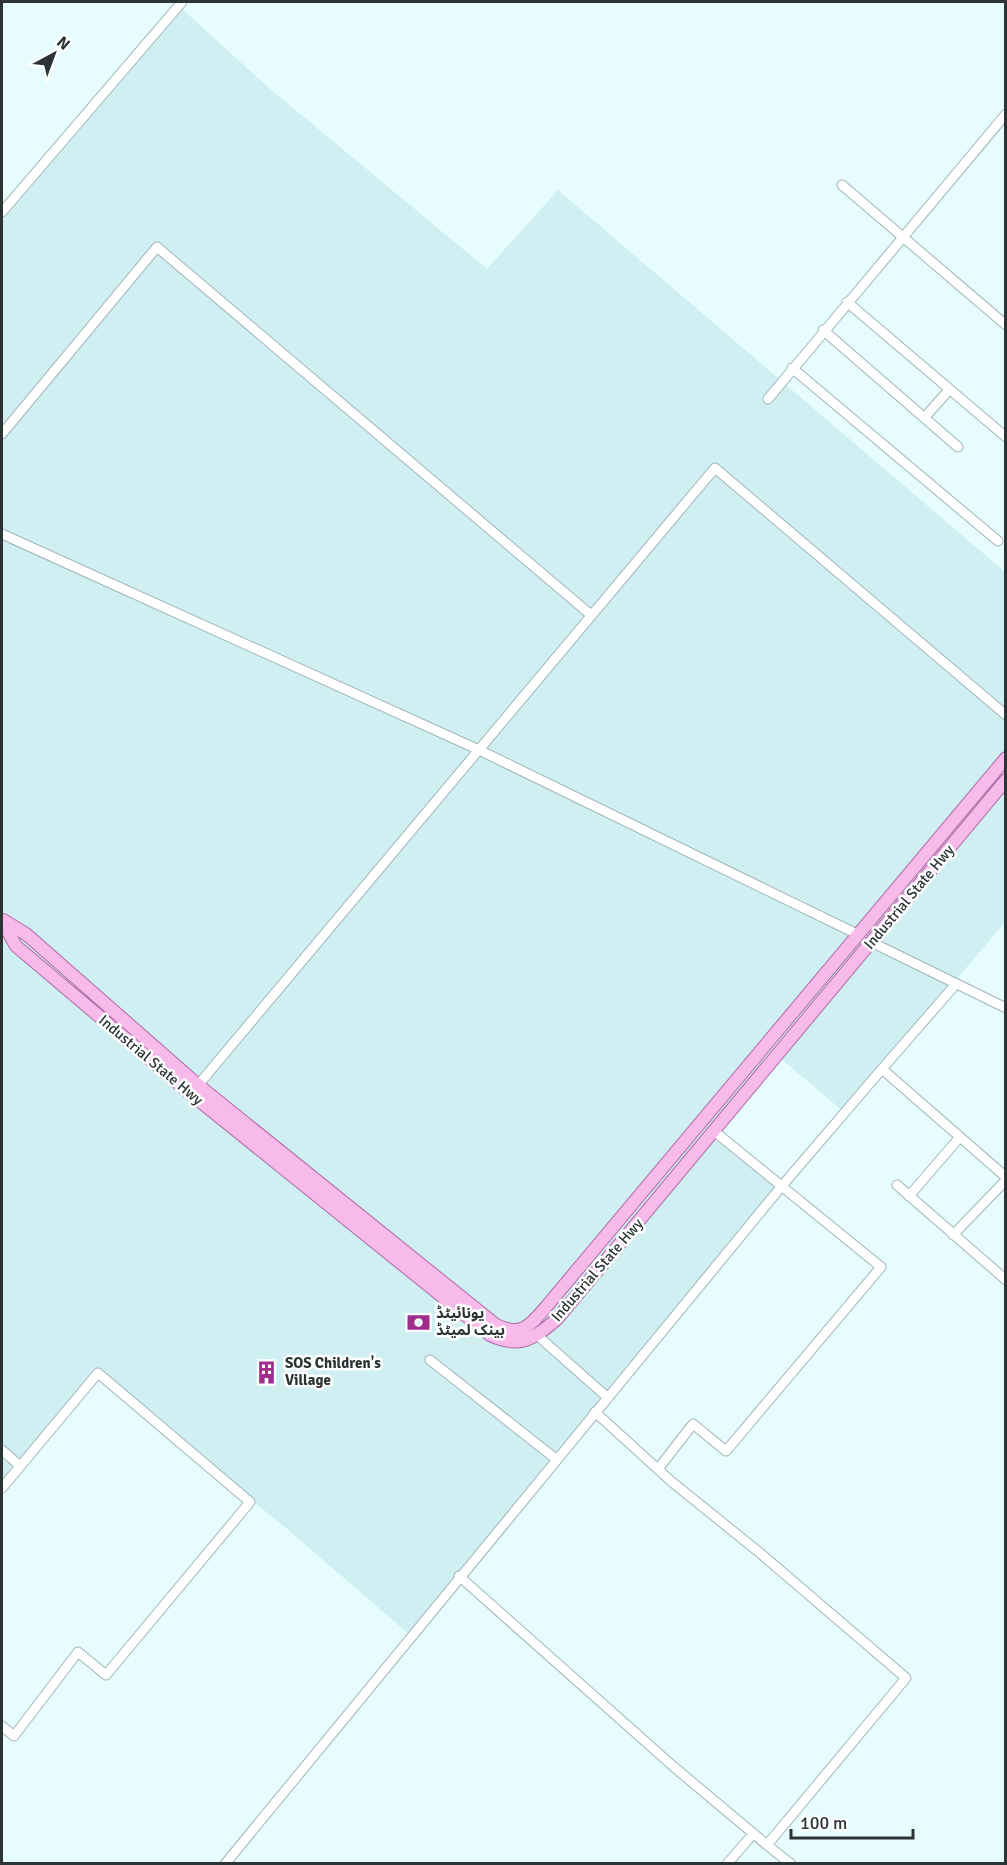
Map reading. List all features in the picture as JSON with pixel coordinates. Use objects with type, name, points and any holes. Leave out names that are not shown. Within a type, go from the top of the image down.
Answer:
[{"type":"main road","name":"Industrial State Hwy","points":[[195,1089],[496,1325],[515,1331],[531,1325],[1005,758]]},
{"type":"main road","name":"Industrial State Hwy","points":[[2,920],[26,934],[195,1089],[490,1335],[516,1344],[538,1336],[557,1319],[1005,780]]},
{"type":"main road","points":[[907,875],[919,885]]},
{"type":"main road","points":[[811,989],[824,999]]},
{"type":"street","points":[[2,212],[183,2]]},
{"type":"street","points":[[768,399],[823,330],[1005,114]]},
{"type":"street","points":[[842,185],[1005,324]]},
{"type":"street","points":[[2,434],[157,247],[591,615]]},
{"type":"street","points":[[847,302],[1005,437]]},
{"type":"street","points":[[823,330],[958,447]]},
{"type":"street","points":[[792,368],[998,541]]},
{"type":"street","points":[[924,418],[949,390]]},
{"type":"street","points":[[195,1089],[715,468],[1005,715]]},
{"type":"street","points":[[2,534],[479,750],[857,934]]},
{"type":"street","points":[[871,942],[1005,1008]]},
{"type":"street","points":[[225,1863],[607,1397],[782,1187],[956,984]]},
{"type":"street","points":[[882,1069],[1005,1178],[953,1235]]},
{"type":"street","points":[[658,1469],[693,1424],[726,1451],[881,1267],[714,1131]]},
{"type":"street","points":[[909,1196],[960,1137]]},
{"type":"street","points":[[897,1185],[1005,1280]]},
{"type":"street","points":[[538,1336],[607,1397]]},
{"type":"street","points":[[430,1360],[556,1459]]},
{"type":"street","points":[[2,1488],[98,1373],[250,1502],[106,1675],[78,1652],[14,1736],[2,1726]]},
{"type":"street","points":[[595,1412],[658,1469],[906,1678],[767,1845]]},
{"type":"street","points":[[2,1450],[20,1466]]},
{"type":"street","points":[[459,1576],[674,1767],[791,1863]]},
{"type":"street","points":[[726,1863],[753,1834]]},
{"type":"shaded area","points":[[181,8],[269,88],[487,269],[558,190],[1005,572],[1005,922],[844,1112],[779,1057],[715,1134],[779,1191],[410,1635],[287,1529],[102,1376],[2,1494],[2,218]]},
{"type":"place","name":"یونائیٹڈ بینک لمیٹڈ","points":[[418,1322]]},
{"type":"place","name":"SOS Children's Village","points":[[267,1372]]}]
